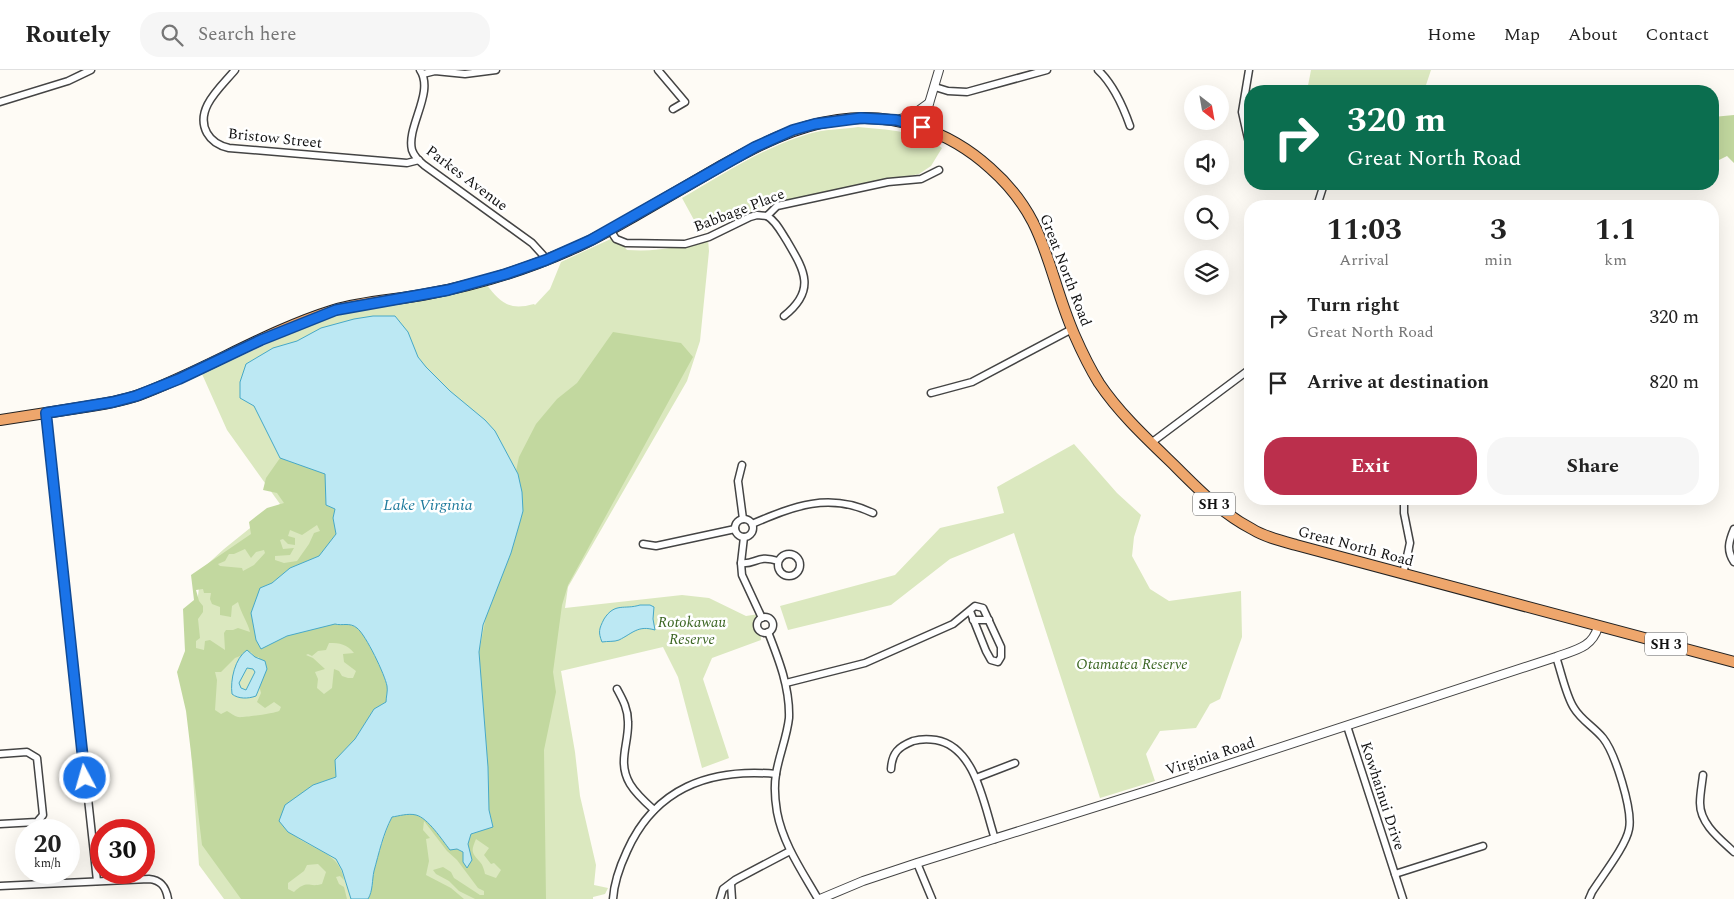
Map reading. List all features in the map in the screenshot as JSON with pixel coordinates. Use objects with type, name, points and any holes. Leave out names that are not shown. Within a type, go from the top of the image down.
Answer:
[{"type":"highway","name":"Great North Road","points":[[0,420],[113,402],[136,396],[179,379],[261,340],[336,310],[448,290],[506,274],[546,260],[574,249],[755,147],[793,130],[815,124],[853,118],[896,120],[922,127],[958,143],[977,156],[1018,197],[1045,246],[1072,329],[1087,362],[1101,385],[1125,416],[1217,506],[1255,531],[1296,545],[1734,662]]},
{"type":"street","points":[[0,102],[63,83],[91,70]]},
{"type":"street","name":"Bristow Street","points":[[235,70],[210,100],[204,114],[205,128],[216,144],[229,148],[407,163],[419,160]]},
{"type":"street","points":[[421,72],[434,70],[466,74],[496,70]]},
{"type":"street","points":[[658,70],[685,102],[673,109]]},
{"type":"street","points":[[922,127],[939,70]]},
{"type":"street","points":[[934,87],[948,91],[967,92],[1047,70]]},
{"type":"street","points":[[1098,70],[1105,77],[1124,106],[1130,126]]},
{"type":"street","points":[[1246,85],[1249,70]]},
{"type":"street","name":"Parkes Avenue","points":[[421,72],[424,87],[412,151],[419,160],[532,243],[546,260]]},
{"type":"street","points":[[1244,100],[1242,112],[1244,121]]},
{"type":"street","points":[[896,120],[911,116],[930,102]]},
{"type":"street","name":"Babbage Place","points":[[610,230],[616,239],[626,243],[685,244],[709,237],[750,217],[757,215],[768,216],[777,206],[888,182],[921,178],[939,170]]},
{"type":"street","points":[[768,216],[778,226],[802,265],[805,274],[803,292],[792,309],[784,316]]},
{"type":"street","points":[[931,393],[972,382],[1072,329]]},
{"type":"street","points":[[1151,443],[1244,374]]},
{"type":"street","points":[[46,413],[90,819]]},
{"type":"street","points":[[742,465],[738,481],[743,519]]},
{"type":"street","points":[[752,524],[775,514],[814,502],[853,504],[873,513]]},
{"type":"street","points":[[1403,574],[1410,543],[1404,505]]},
{"type":"street","points":[[743,519],[747,519],[752,524],[753,529],[751,533],[744,537],[739,536],[735,529],[737,522],[743,519]]},
{"type":"street","points":[[643,544],[656,546],[735,529]]},
{"type":"street","points":[[1734,529],[1729,544],[1730,555],[1734,562]]},
{"type":"street","points":[[744,537],[741,563],[744,581],[762,618]]},
{"type":"street","points":[[741,563],[761,558],[778,562]]},
{"type":"street","points":[[786,683],[865,663],[953,624],[975,606],[983,608],[1001,647],[1002,657],[998,662],[991,660],[986,651],[970,611]]},
{"type":"street","points":[[768,617],[772,621],[772,629],[768,632],[762,633],[758,629],[757,624],[762,618],[768,617]]},
{"type":"street","points":[[974,620],[989,620]]},
{"type":"street","name":"Virginia Road","points":[[819,899],[863,881],[917,863],[1347,726],[1556,657],[1581,648],[1591,642],[1598,627]]},
{"type":"street","points":[[768,632],[786,683],[788,699],[786,739],[776,774],[777,812],[790,850],[819,899]]},
{"type":"street","points":[[1556,657],[1573,707],[1599,734],[1610,750],[1628,804],[1630,818],[1629,830],[1623,842],[1589,899]]},
{"type":"street","points":[[617,689],[627,712],[628,724],[623,763],[625,774],[636,792],[654,810]]},
{"type":"street","name":"Kowhainui Drive","points":[[1347,726],[1403,899]]},
{"type":"street","points":[[891,769],[892,758],[898,750],[918,740],[942,741],[958,750],[970,764],[976,778],[995,839]]},
{"type":"street","points":[[0,754],[27,752],[37,758],[43,815],[37,822],[0,824]]},
{"type":"street","points":[[976,778],[1015,762]]},
{"type":"street","points":[[613,899],[617,876],[636,832],[666,799],[679,791],[710,778],[738,772],[776,774]]},
{"type":"street","points":[[1703,775],[1700,805],[1702,815],[1709,827],[1734,852]]},
{"type":"street","name":"Kowhainui Drive","points":[[1395,874],[1483,846]]},
{"type":"street","points":[[720,899],[723,889],[735,880],[790,850]]},
{"type":"street","points":[[917,863],[932,899]]},
{"type":"street","points":[[155,879],[164,885],[168,899]]},
{"type":"street","points":[[0,886],[90,881]]},
{"type":"street","points":[[731,884],[732,899]]},
{"type":"green space","points":[[1311,70],[1431,70],[1426,85],[1308,85]]},
{"type":"green space","points":[[1734,115],[1734,163],[1727,156],[1719,160],[1719,116]]},
{"type":"green space","points":[[858,127],[913,134],[942,148],[931,166],[919,174],[764,206],[704,231],[700,231],[682,198],[747,160],[798,137],[826,130]]},
{"type":"green space","name":"Rotokawau Reserve","points":[[615,237],[627,250],[668,248],[708,239],[709,251],[700,341],[687,381],[568,587],[565,608],[682,595],[709,598],[746,616],[759,614],[761,640],[712,658],[703,679],[729,758],[702,768],[678,677],[663,647],[561,671],[575,752],[580,796],[596,865],[594,885],[608,888],[605,894],[593,897],[593,899],[224,899],[199,865],[187,690],[201,570],[280,504],[227,430],[202,374],[319,320],[384,305],[437,297],[486,284],[506,304],[512,306],[535,305],[550,289],[561,262]]},
{"type":"green space","points":[[613,332],[681,343],[693,357],[568,585],[562,605],[553,672],[556,692],[544,750],[546,899],[475,899],[459,891],[433,870],[443,867],[451,872],[454,878],[480,895],[484,895],[484,891],[478,888],[424,821],[423,830],[430,838],[426,839],[429,861],[426,875],[451,888],[464,899],[368,899],[371,893],[378,857],[392,817],[410,814],[421,817],[450,849],[457,849],[463,852],[463,862],[472,860],[468,844],[471,834],[493,827],[489,810],[488,767],[479,652],[486,617],[511,553],[523,511],[516,471],[519,457],[536,424],[557,399],[577,383]],"holes":[[[476,839],[489,848],[484,855],[491,864],[494,863],[501,870],[496,878],[485,874],[482,865],[473,851]]]},
{"type":"green space","name":"Otamatea Reserve","points":[[1074,444],[1117,493],[1141,515],[1134,537],[1132,556],[1150,589],[1169,601],[1241,591],[1242,637],[1220,699],[1210,704],[1196,728],[1160,731],[1146,754],[1155,781],[1100,798],[1014,533],[950,559],[891,605],[788,630],[780,606],[895,575],[940,528],[1004,513],[997,487]]},
{"type":"green space","points":[[280,458],[326,474],[326,505],[335,509],[333,518],[336,534],[319,556],[290,568],[272,583],[260,588],[255,627],[261,649],[287,636],[335,624],[352,625],[361,632],[370,647],[383,673],[387,686],[386,702],[374,709],[355,739],[335,760],[336,777],[313,785],[279,820],[295,836],[335,861],[342,872],[344,880],[340,876],[336,877],[339,884],[344,887],[347,899],[241,899],[202,845],[186,711],[177,672],[185,651],[183,609],[194,600],[191,575],[251,534],[249,522],[267,508],[284,503],[277,493],[263,490],[266,478]],"holes":[[[317,525],[320,531],[314,533],[297,561],[284,563],[275,560],[275,556],[290,555],[294,548],[283,549],[280,540],[283,539],[288,544],[295,545],[295,538],[288,536],[290,530],[302,535]],[[245,549],[251,558],[256,552],[264,550],[265,553],[254,565],[243,571],[242,568],[220,566],[218,564],[225,561],[229,554]],[[203,589],[204,593],[211,593],[210,599],[212,604],[220,607],[220,615],[231,617],[232,606],[238,602],[250,632],[238,628],[226,630],[224,633],[225,650],[210,640],[205,641],[204,650],[196,648],[196,641],[200,638],[198,619],[203,612],[203,606],[199,601],[196,590]],[[329,643],[340,644],[349,648],[354,653],[343,654],[344,662],[356,671],[353,678],[348,678],[342,676],[339,671],[334,669],[332,688],[324,694],[317,688],[318,679],[315,672],[325,669],[313,658],[306,655],[312,656],[318,651],[326,650]],[[251,652],[255,657],[259,657],[259,685],[261,693],[257,702],[265,708],[274,702],[281,707],[280,710],[241,717],[237,717],[227,711],[221,714],[215,710],[217,680],[215,672],[221,672],[235,658]],[[318,864],[326,872],[322,884],[305,885],[294,892],[288,889],[288,883],[304,871],[307,865]]]},
{"type":"water","name":"Lake Virginia","points":[[373,316],[395,316],[408,332],[418,357],[426,367],[495,431],[518,474],[522,492],[523,511],[511,553],[483,625],[479,652],[488,767],[489,810],[493,827],[471,834],[468,844],[472,860],[467,868],[463,862],[463,852],[457,849],[450,850],[421,817],[410,814],[392,817],[386,830],[374,871],[370,896],[368,899],[351,899],[342,870],[336,859],[288,832],[279,821],[285,805],[313,785],[336,777],[335,760],[355,739],[374,709],[386,702],[387,686],[383,673],[370,647],[361,632],[352,625],[335,624],[287,636],[261,649],[256,640],[251,613],[260,588],[272,583],[290,568],[319,556],[336,534],[333,518],[335,509],[326,505],[325,474],[280,458],[254,406],[240,398],[240,382],[246,364],[273,348],[297,341],[321,328]]},
{"type":"water","points":[[640,605],[654,607],[653,619],[655,630],[644,628],[632,632],[619,640],[602,642],[600,628],[604,619],[612,610]]},
{"type":"water","points":[[247,650],[255,657],[265,661],[267,669],[256,696],[250,698],[240,698],[232,694],[234,670],[239,658]],"holes":[[[247,668],[253,669],[255,672],[246,690],[241,688],[239,683]]]},
{"type":"route","points":[[85,778],[46,413],[125,400],[179,379],[240,349],[312,318],[336,310],[448,290],[506,274],[546,260],[574,249],[755,147],[793,130],[815,124],[861,118],[896,120],[922,127]]}]
